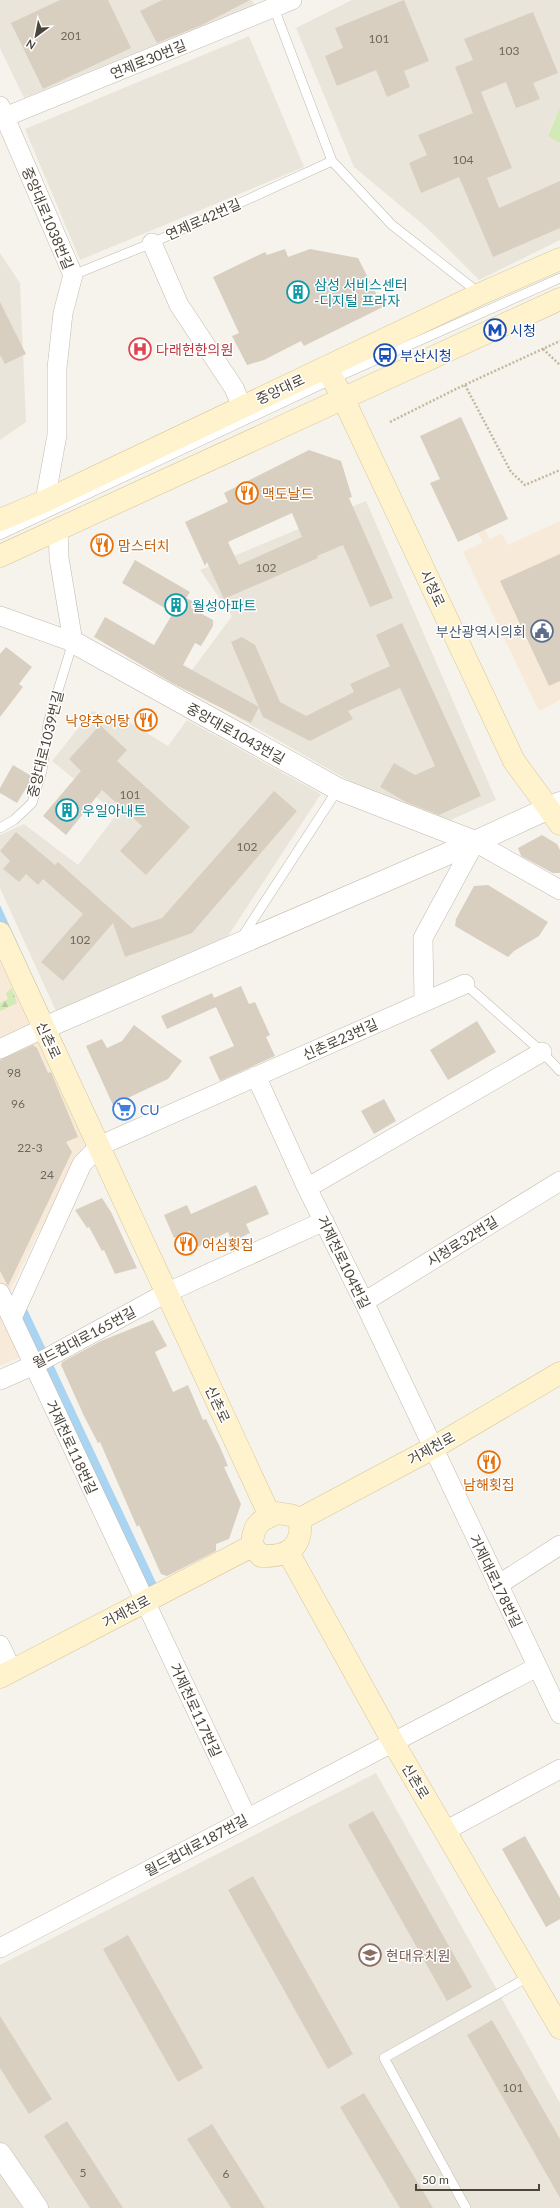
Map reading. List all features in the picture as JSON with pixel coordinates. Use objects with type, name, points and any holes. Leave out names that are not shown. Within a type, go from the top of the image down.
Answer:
[{"type":"main road","name":"중앙대로","points":[[0,556],[58,529],[334,381],[480,294],[560,259]]},
{"type":"main road","name":"중앙대로","points":[[0,520],[45,501],[242,407],[334,381],[560,299]]},
{"type":"main road","name":"시청로","points":[[334,381],[514,761],[556,812]]},
{"type":"main road","name":"신촌로","points":[[0,933],[270,1516]]},
{"type":"main road","name":"거제천로","points":[[300,1519],[432,1448],[560,1373]]},
{"type":"main road","points":[[277,1513],[290,1515],[300,1519],[302,1531],[297,1544],[288,1552],[276,1557],[261,1556],[252,1546],[252,1531],[261,1520],[277,1513]]},
{"type":"main road","name":"거제천로","points":[[6,1674],[252,1546]]},
{"type":"main road","name":"신촌로","points":[[288,1552],[393,1742],[530,1976],[554,2004],[560,2028]]},
{"type":"street","name":"연제로30번길","points":[[2,114],[272,4],[292,0]]},
{"type":"street","name":"중앙대로1038번길","points":[[2,114],[73,275],[63,313],[57,368],[57,435],[45,501]]},
{"type":"street","points":[[152,242],[179,305],[234,388],[242,407]]},
{"type":"street","name":"중앙대로1039번길","points":[[58,529],[59,558],[73,642]]},
{"type":"street","name":"중앙대로1043번길","points":[[0,616],[73,642],[338,789],[476,842],[560,890]]},
{"type":"street","points":[[0,1048],[476,842],[556,812]]},
{"type":"street","points":[[424,1002],[423,938],[476,842]]},
{"type":"street","name":"신촌로23번길","points":[[99,1146],[465,984]]},
{"type":"street","points":[[307,1188],[542,1052]]},
{"type":"street","name":"거제천로104번길","points":[[256,1076],[307,1188],[364,1302],[432,1448]]},
{"type":"street","points":[[12,1318],[82,1164],[99,1146]]},
{"type":"street","name":"시청로32번길","points":[[364,1302],[560,1181]]},
{"type":"street","points":[[166,1293],[324,1221]]},
{"type":"street","name":"거제천로118번길","points":[[0,1293],[144,1601]]},
{"type":"street","name":"월드컵대로165번길","points":[[0,1380],[34,1365],[166,1293]]},
{"type":"street","name":"거제대로178번길","points":[[432,1448],[560,1714]]},
{"type":"street","points":[[498,1585],[560,1545]]},
{"type":"street","name":"거제천로117번길","points":[[144,1601],[247,1818]]},
{"type":"street","points":[[0,1645],[6,1674]]},
{"type":"street","name":"월드컵대로187번길","points":[[0,1948],[537,1667]]},
{"type":"street","points":[[445,1831],[560,1769]]},
{"type":"street","points":[[0,2154],[36,2208]]},
{"type":"lane","points":[[272,4],[332,161],[392,225],[480,294]]},
{"type":"lane","name":"연제로42번길","points":[[73,275],[152,242],[332,161]]},
{"type":"lane","points":[[0,535],[560,278]]},
{"type":"lane","name":"중앙대로1039번길","points":[[0,828],[14,820],[32,803],[42,771],[48,723],[73,642]]},
{"type":"lane","points":[[238,944],[338,789]]},
{"type":"lane","name":"신촌로23번길","points":[[465,984],[542,1052],[560,1071]]},
{"type":"lane","points":[[466,2208],[384,2058],[530,1976]]},
{"type":"path","points":[[390,422],[560,341]]},
{"type":"path","points":[[543,349],[560,365]]},
{"type":"path","points":[[465,385],[511,472],[525,485],[560,470]]},
{"type":"shaded area","points":[[0,0],[252,0],[254,4],[24,98],[0,48]]},
{"type":"shaded area","points":[[352,0],[560,0],[560,107],[548,135],[560,143],[560,240],[479,280],[426,227],[354,167],[296,28]]},
{"type":"shaded area","points":[[249,36],[304,167],[80,260],[25,129]]},
{"type":"shaded area","points":[[0,253],[20,283],[26,422],[0,440]]},
{"type":"shaded area","points":[[366,501],[496,800],[432,828],[181,685],[232,616],[200,570]]},
{"type":"shaded area","points":[[560,521],[560,700],[539,711],[463,552],[483,542],[478,533],[485,529],[490,539],[502,533],[508,545]]},
{"type":"shaded area","points":[[92,711],[124,719],[168,746],[187,720],[321,794],[228,936],[129,981],[56,1011],[0,888],[0,835],[24,824],[78,865],[117,814],[52,761]]},
{"type":"shaded area","points":[[0,952],[85,1142],[59,1201],[37,1236],[3,1306],[27,1354],[0,1366]]},
{"type":"shaded area","points":[[376,1773],[560,2103],[560,2208],[0,2208],[0,1965]]},
{"type":"green space","points":[[560,107],[560,143],[548,136]]},
{"type":"green space","points":[[12,988],[17,1003],[0,1011],[0,1003],[8,999],[6,993]]},
{"type":"water","points":[[0,905],[102,1127],[26,1307],[160,1591],[140,1599],[8,1321],[62,1190],[87,1142],[0,945]]},
{"type":"building","points":[[60,0],[108,0],[131,48],[43,89],[11,23]]},
{"type":"building","points":[[162,0],[250,0],[202,25],[157,43],[140,11]]},
{"type":"building","points":[[404,0],[429,61],[404,71],[410,87],[387,97],[376,70],[337,86],[325,56],[343,48],[335,28]]},
{"type":"building","points":[[533,12],[558,73],[533,83],[540,99],[516,108],[506,82],[481,92],[512,168],[487,178],[499,208],[560,181],[560,228],[493,257],[459,177],[421,193],[409,163],[427,155],[418,135],[473,113],[455,67],[473,60],[464,39]]},
{"type":"building","name":"삼성 서비스센터 -디지털 프라자","points":[[285,249],[288,257],[310,249],[358,258],[383,307],[304,346],[301,341],[264,360],[247,365],[232,336],[239,333],[213,277],[265,252],[267,255]]},
{"type":"building","points":[[0,302],[26,354],[5,364],[0,355]]},
{"type":"building","points":[[461,417],[508,519],[458,542],[430,483],[440,479],[420,436]]},
{"type":"building","points":[[309,450],[341,461],[352,497],[349,498],[393,598],[370,607],[343,545],[317,556],[318,558],[224,599],[207,562],[205,566],[185,522],[228,502],[224,493]],"holes":[[[292,513],[302,537],[239,565],[228,542]]]},
{"type":"building","name":"부산광역시의회","points":[[560,554],[560,681],[549,686],[500,581]]},
{"type":"building","points":[[135,560],[190,592],[186,598],[194,602],[191,608],[213,620],[213,626],[201,646],[195,643],[183,665],[259,707],[251,723],[172,683],[94,637],[105,617],[154,645],[173,613],[122,583]]},
{"type":"building","points":[[402,623],[481,796],[439,815],[406,802],[380,787],[394,763],[415,775],[435,766],[400,688],[348,711],[353,719],[310,741],[263,717],[231,642],[242,637],[255,645],[280,702],[306,716],[354,692],[350,684],[390,666],[376,635]]},
{"type":"building","points":[[6,647],[32,667],[19,684],[23,687],[0,717],[0,654]]},
{"type":"building","points":[[100,725],[127,750],[117,761],[190,827],[146,875],[120,851],[142,826],[102,790],[66,835],[43,816],[81,771],[69,759]]},
{"type":"building","points":[[13,765],[33,777],[17,803],[0,793],[0,788]]},
{"type":"building","points":[[274,791],[297,811],[192,933],[125,957],[113,923],[63,981],[41,962],[83,914],[43,879],[38,885],[26,874],[19,882],[3,869],[10,861],[0,851],[16,832],[55,865],[58,862],[132,928],[162,918]]},
{"type":"building","points":[[542,835],[557,844],[560,850],[560,873],[553,873],[521,856],[518,848]]},
{"type":"building","points":[[488,885],[548,922],[539,936],[514,951],[508,957],[455,926],[456,919],[474,886]]},
{"type":"building","points":[[241,986],[249,1004],[255,1002],[270,1035],[266,1037],[275,1056],[220,1081],[209,1057],[234,1046],[216,1007],[167,1029],[161,1016],[212,993],[214,998]]},
{"type":"building","points":[[477,1021],[496,1052],[448,1080],[430,1050]]},
{"type":"building","points":[[134,1025],[182,1061],[168,1079],[113,1105],[86,1046],[102,1039],[107,1048],[122,1041]]},
{"type":"building","points":[[33,1045],[37,1048],[48,1073],[51,1072],[78,1137],[66,1142],[72,1152],[8,1286],[0,1271],[0,1060]]},
{"type":"building","points":[[384,1099],[396,1121],[374,1134],[361,1111]]},
{"type":"building","points":[[256,1185],[269,1214],[246,1224],[250,1233],[232,1242],[228,1232],[197,1247],[190,1231],[174,1238],[164,1215],[187,1205],[191,1214]]},
{"type":"building","points":[[102,1198],[111,1212],[137,1268],[115,1274],[104,1250],[102,1251],[89,1227],[87,1228],[75,1210]]},
{"type":"building","points":[[153,1320],[167,1346],[155,1352],[173,1392],[188,1385],[203,1420],[206,1419],[220,1447],[228,1466],[224,1467],[241,1504],[229,1539],[216,1544],[216,1551],[167,1576],[161,1574],[139,1525],[137,1527],[100,1442],[98,1443],[84,1416],[61,1365],[62,1362],[101,1341]]},
{"type":"building","points":[[373,1811],[472,1987],[447,2001],[348,1825]]},
{"type":"building","points":[[525,1836],[560,1898],[560,1919],[546,1927],[502,1849]]},
{"type":"building","points":[[253,1876],[353,2054],[328,2069],[228,1890]]},
{"type":"building","points":[[128,1935],[203,2068],[178,2082],[103,1949]]},
{"type":"building","points":[[0,2016],[52,2099],[29,2114],[0,2068]]},
{"type":"building","points":[[492,2020],[560,2139],[560,2198],[467,2035]]},
{"type":"building","points":[[364,2093],[433,2208],[400,2208],[340,2107]]},
{"type":"building","points":[[67,2121],[123,2208],[90,2208],[44,2136]]},
{"type":"building","points":[[212,2124],[265,2208],[231,2208],[187,2139]]},
{"type":"place","name":"삼성 서비스센터 -디지털 프라자","points":[[298,292]]},
{"type":"place","name":"시청","points":[[495,330]]},
{"type":"place","name":"다래헌한의원","points":[[140,349]]},
{"type":"place","name":"부산시청","points":[[385,355]]},
{"type":"place","name":"맥도날드","points":[[247,493]]},
{"type":"place","name":"맘스터치","points":[[102,545]]},
{"type":"place","name":"월성아파트","points":[[176,605]]},
{"type":"place","name":"부산광역시의회","points":[[542,631]]},
{"type":"place","name":"낙양추어탕","points":[[146,720]]},
{"type":"place","name":"우일아내트","points":[[67,810]]},
{"type":"place","name":"CU","points":[[124,1109]]},
{"type":"place","name":"어심횟집","points":[[186,1244]]},
{"type":"place","name":"남해횟집","points":[[489,1462]]},
{"type":"place","name":"현대유치원","points":[[370,1955]]}]
